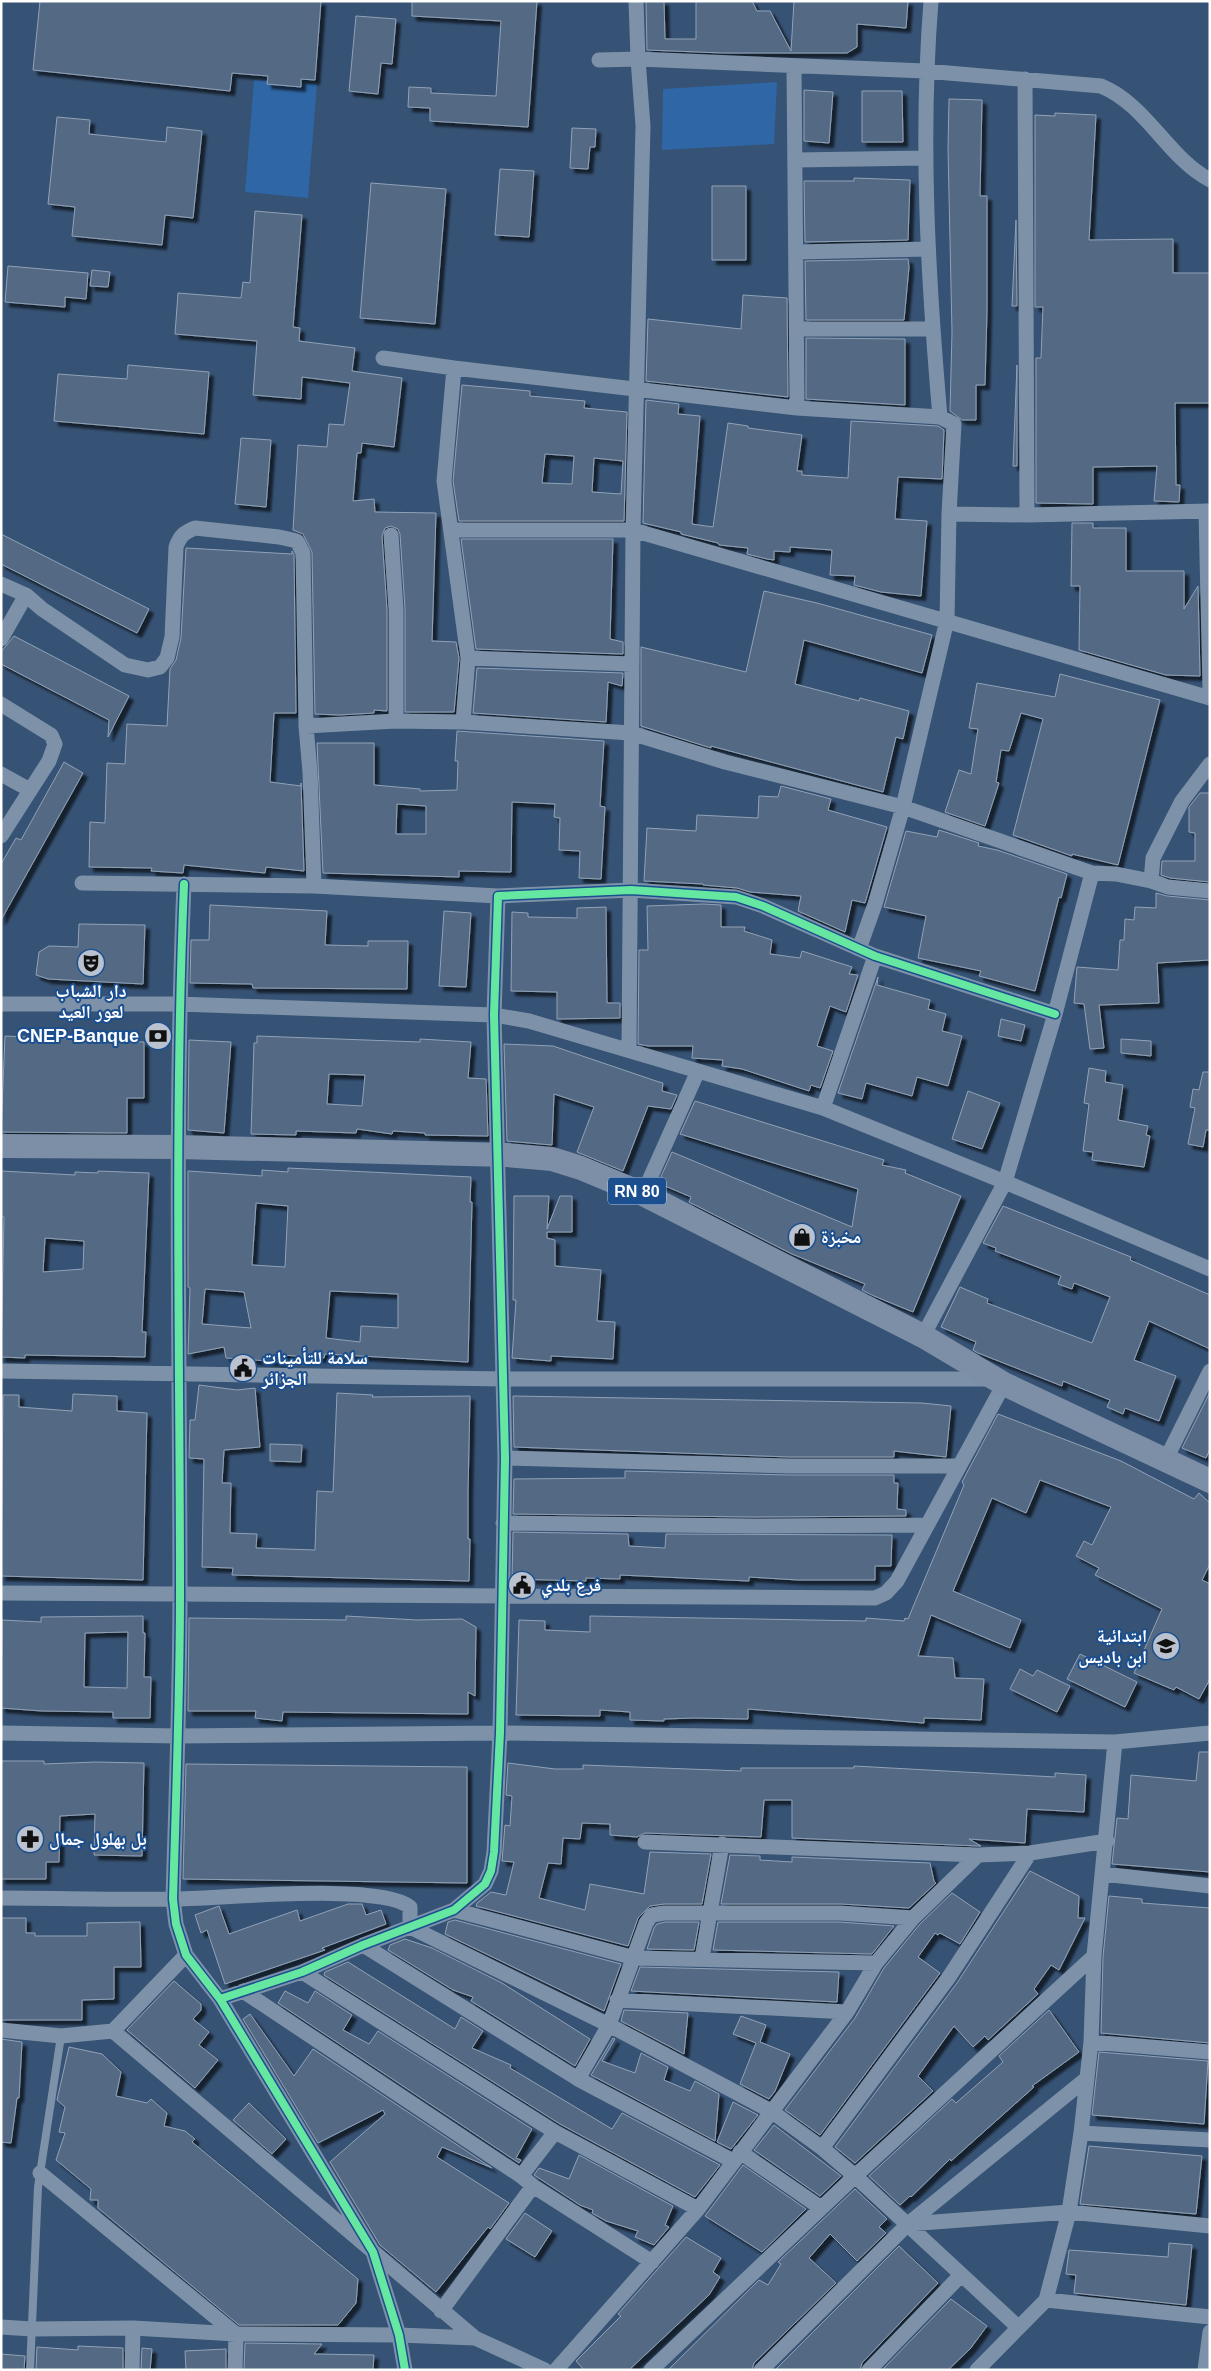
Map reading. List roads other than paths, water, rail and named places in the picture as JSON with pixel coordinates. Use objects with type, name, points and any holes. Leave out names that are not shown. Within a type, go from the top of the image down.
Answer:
[{"type":"main road","name":"RN 80","points":[[1,1146],[177,1147],[497,1155],[552,1159],[581,1168],[643,1194],[923,1336],[999,1381],[1210,1481]]},
{"type":"street","points":[[629,1050],[633,530],[644,126],[638,58],[636,1]]},
{"type":"street","points":[[931,1],[926,71],[926,158],[932,329],[940,417]]},
{"type":"street","points":[[599,60],[638,58],[926,71],[1101,86],[1113,91],[1134,107],[1186,163],[1210,180]]},
{"type":"street","points":[[794,66],[797,408]]},
{"type":"street","points":[[1025,79],[1027,515]]},
{"type":"street","points":[[795,160],[926,158]]},
{"type":"street","points":[[796,252],[928,249]]},
{"type":"street","points":[[797,329],[932,329]]},
{"type":"street","points":[[383,358],[797,408],[940,417],[954,424],[949,514],[947,620],[903,807],[875,904],[859,949]]},
{"type":"street","points":[[454,368],[444,481],[468,658],[463,722]]},
{"type":"street","points":[[949,514],[1027,515],[1208,511],[1210,691]]},
{"type":"street","points":[[1,584],[26,595],[42,609],[124,665],[148,670],[160,667],[167,658],[172,637],[176,548],[179,538],[184,533],[194,528],[279,537],[297,541],[303,553],[306,726],[310,772],[314,886]]},
{"type":"street","points":[[450,530],[633,530],[1210,698]]},
{"type":"street","points":[[391,535],[396,610],[396,721]]},
{"type":"street","points":[[1,639],[26,595]]},
{"type":"street","points":[[468,658],[632,664]]},
{"type":"street","points":[[1,704],[51,735],[55,744],[49,761],[1,836]]},
{"type":"street","points":[[306,726],[396,721],[463,722],[631,733],[761,772],[903,807],[1092,873],[1116,874],[1168,886],[1210,892]]},
{"type":"street","points":[[1151,882],[1153,858],[1182,801],[1207,770]]},
{"type":"street","points":[[1,774],[30,790]]},
{"type":"street","points":[[923,1336],[1005,1182],[1055,1014],[1092,873]]},
{"type":"street","points":[[82,883],[314,886],[498,896],[631,890],[736,897],[763,906],[875,956],[1055,1014]]},
{"type":"street","points":[[184,884],[179,1004],[177,1147],[180,1595],[173,1899],[176,1924],[186,1955],[220,1999],[373,2252],[399,2334],[405,2370]]},
{"type":"street","points":[[220,1999],[302,1972],[454,1910],[485,1884],[490,1871],[494,1852],[500,1733],[501,1594],[505,1458],[494,1015],[498,896]]},
{"type":"street","points":[[823,1108],[875,956]]},
{"type":"street","points":[[1,1004],[179,1004],[494,1015],[529,1021],[823,1108],[1005,1182],[1210,1269]]},
{"type":"street","points":[[643,1194],[698,1071]]},
{"type":"street","points":[[1,1371],[504,1379],[999,1381],[959,1466],[897,1581],[886,1593],[875,1598],[501,1594],[180,1595],[1,1593]]},
{"type":"street","points":[[1166,1459],[1210,1371]]},
{"type":"street","points":[[505,1458],[790,1466],[959,1466]]},
{"type":"street","points":[[503,1523],[753,1526],[926,1525]]},
{"type":"street","points":[[1,1733],[178,1736],[500,1733],[1115,1742],[1210,1733]]},
{"type":"street","points":[[977,2370],[1046,2300],[1069,2212],[1081,2133],[1091,2042],[1094,1956],[1107,1841],[1115,1742]]},
{"type":"street","points":[[645,1842],[978,1855],[1030,1854],[1107,1841]]},
{"type":"street","points":[[702,1958],[722,1844]]},
{"type":"street","points":[[822,2148],[949,1977],[1030,1854]]},
{"type":"street","points":[[556,2370],[698,2209],[847,2012],[876,1963],[913,1918],[978,1855]]},
{"type":"street","points":[[1103,1874],[1210,1886]]},
{"type":"street","points":[[1,1898],[173,1899],[320,1894],[366,1895],[404,1902],[410,1907],[410,1927]]},
{"type":"street","points":[[454,1910],[635,1958],[876,1963]]},
{"type":"street","points":[[578,2079],[609,2026],[646,1923],[652,1915],[710,1912],[840,1914],[913,1918]]},
{"type":"street","points":[[410,1927],[609,2026],[772,2111],[822,2148],[855,2176],[1018,2327]]},
{"type":"street","points":[[362,1946],[578,2079],[737,2157],[821,2208]]},
{"type":"street","points":[[1,2030],[61,2036],[113,2030],[186,1955]]},
{"type":"street","points":[[651,2370],[855,2176],[1094,1956]]},
{"type":"street","points":[[302,1972],[555,2132],[698,2209]]},
{"type":"street","points":[[244,1991],[522,2176],[533,2186],[652,2262]]},
{"type":"street","points":[[617,2000],[847,2012]]},
{"type":"street","points":[[113,2030],[475,2338],[545,2370]]},
{"type":"street","points":[[1091,2042],[1210,2052]]},
{"type":"street","points":[[761,2370],[908,2224],[1086,2080]]},
{"type":"street","points":[[522,2176],[555,2132]]},
{"type":"street","points":[[1081,2133],[1210,2140]]},
{"type":"street","points":[[40,2173],[236,2334]]},
{"type":"street","points":[[441,2311],[533,2186]]},
{"type":"street","points":[[908,2224],[1069,2212],[1210,2226]]},
{"type":"street","points":[[869,2370],[961,2275]]},
{"type":"street","points":[[1046,2300],[1210,2317]]},
{"type":"street","points":[[1,2327],[32,2329],[133,2328],[236,2334],[399,2334],[475,2338]]},
{"type":"street","points":[[132,2370],[133,2328]]},
{"type":"street","points":[[1205,2370],[1210,2332]]},
{"type":"street","points":[[235,2370],[236,2334]]},
{"type":"lane","points":[[30,2370],[40,2173],[61,2036]]},
{"type":"place","name":"دار الشباب لعور العيد","points":[[91,963]]},
{"type":"place","name":"CNEP-Banque","points":[[158,1036]]},
{"type":"place","name":"مخبزة","points":[[802,1237]]},
{"type":"place","name":"سلامة للتأمينات الجزائر","points":[[243,1368]]},
{"type":"place","name":"فرع بلدي","points":[[522,1585]]},
{"type":"place","name":"ابتدائية ابن باديس","points":[[1166,1646]]},
{"type":"place","name":"بل بهلول جمال","points":[[30,1839]]}]
